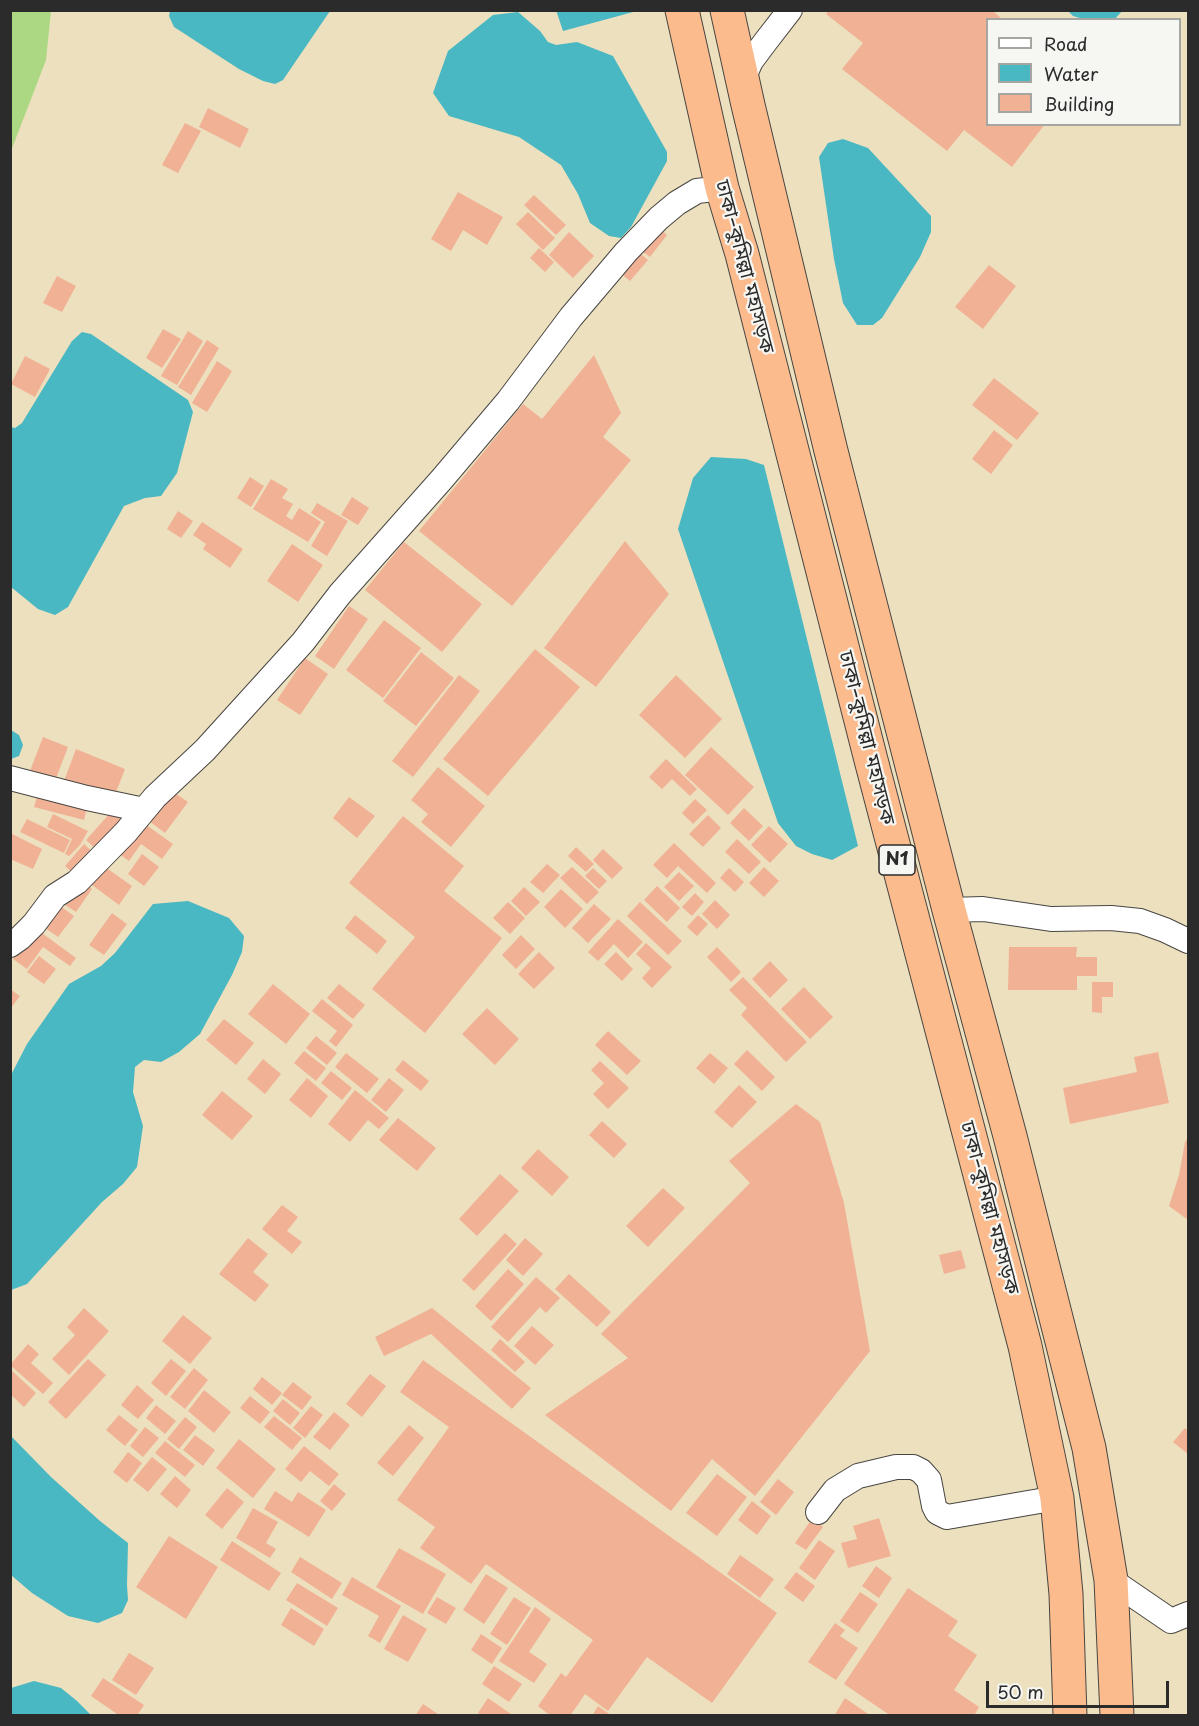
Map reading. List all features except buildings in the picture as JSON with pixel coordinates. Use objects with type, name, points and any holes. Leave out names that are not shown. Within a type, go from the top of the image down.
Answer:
[{"type":"highway","name":"ঢাকা–কুমিল্লা মহাসড়ক","points":[[682,10],[722,188],[742,254],[871,760],[1025,1346],[1057,1498],[1066,1594],[1070,1716]]},
{"type":"highway","name":"ঢাকা–কুমিল্লা মহাসড়ক","points":[[727,10],[831,451],[1089,1448],[1111,1580],[1117,1716]]},
{"type":"street","points":[[742,78],[751,61],[790,10]]},
{"type":"street","points":[[10,945],[33,924],[55,896],[77,882],[126,832],[155,797],[205,750],[303,642],[340,594],[508,401],[571,317],[626,252],[677,203],[697,191],[722,188]]},
{"type":"street","points":[[10,778],[144,810]]},
{"type":"street","points":[[948,909],[983,909],[1051,919],[1111,918],[1140,921],[1188,941]]},
{"type":"street","points":[[818,1512],[835,1490],[858,1476],[896,1467],[913,1467],[921,1471],[929,1480],[937,1512],[946,1517],[1057,1498]]},
{"type":"street","points":[[1111,1580],[1171,1621],[1188,1614]]},
{"type":"green space","points":[[11,10],[51,11],[46,60],[11,151]]},
{"type":"water","points":[[170,10],[330,11],[283,80],[275,84],[263,81],[239,69],[174,27],[169,16]]},
{"type":"water","points":[[556,10],[637,10],[637,11],[563,31]]},
{"type":"water","points":[[1068,11],[1122,11],[1116,18],[1073,16]]},
{"type":"water","points":[[518,12],[540,31],[548,42],[556,45],[577,42],[613,56],[667,152],[667,161],[631,227],[621,238],[609,236],[590,223],[578,194],[561,165],[519,137],[449,116],[433,93],[448,51],[493,15]]},
{"type":"water","points":[[843,139],[868,148],[931,216],[931,232],[920,257],[882,318],[873,325],[857,325],[843,303],[834,259],[819,157],[828,143]]},
{"type":"water","points":[[82,332],[91,334],[188,400],[193,412],[177,473],[161,496],[145,498],[124,506],[68,607],[55,615],[38,609],[11,587],[11,427],[15,428],[22,423],[72,341]]},
{"type":"water","points":[[711,457],[746,459],[764,465],[858,846],[832,860],[796,846],[778,823],[678,529],[693,478]]},
{"type":"water","points":[[11,730],[19,735],[23,745],[19,756],[11,759]]},
{"type":"water","points":[[188,901],[229,918],[244,936],[242,952],[232,975],[200,1034],[179,1052],[161,1062],[144,1060],[135,1067],[133,1092],[143,1126],[137,1167],[27,1284],[11,1290],[11,1075],[27,1044],[69,984],[101,966],[115,953],[153,904]]},
{"type":"water","points":[[11,1436],[51,1477],[128,1543],[128,1600],[122,1613],[98,1623],[68,1616],[32,1593],[11,1575]]},
{"type":"water","points":[[34,1681],[61,1688],[91,1715],[11,1715],[11,1688]]}]
